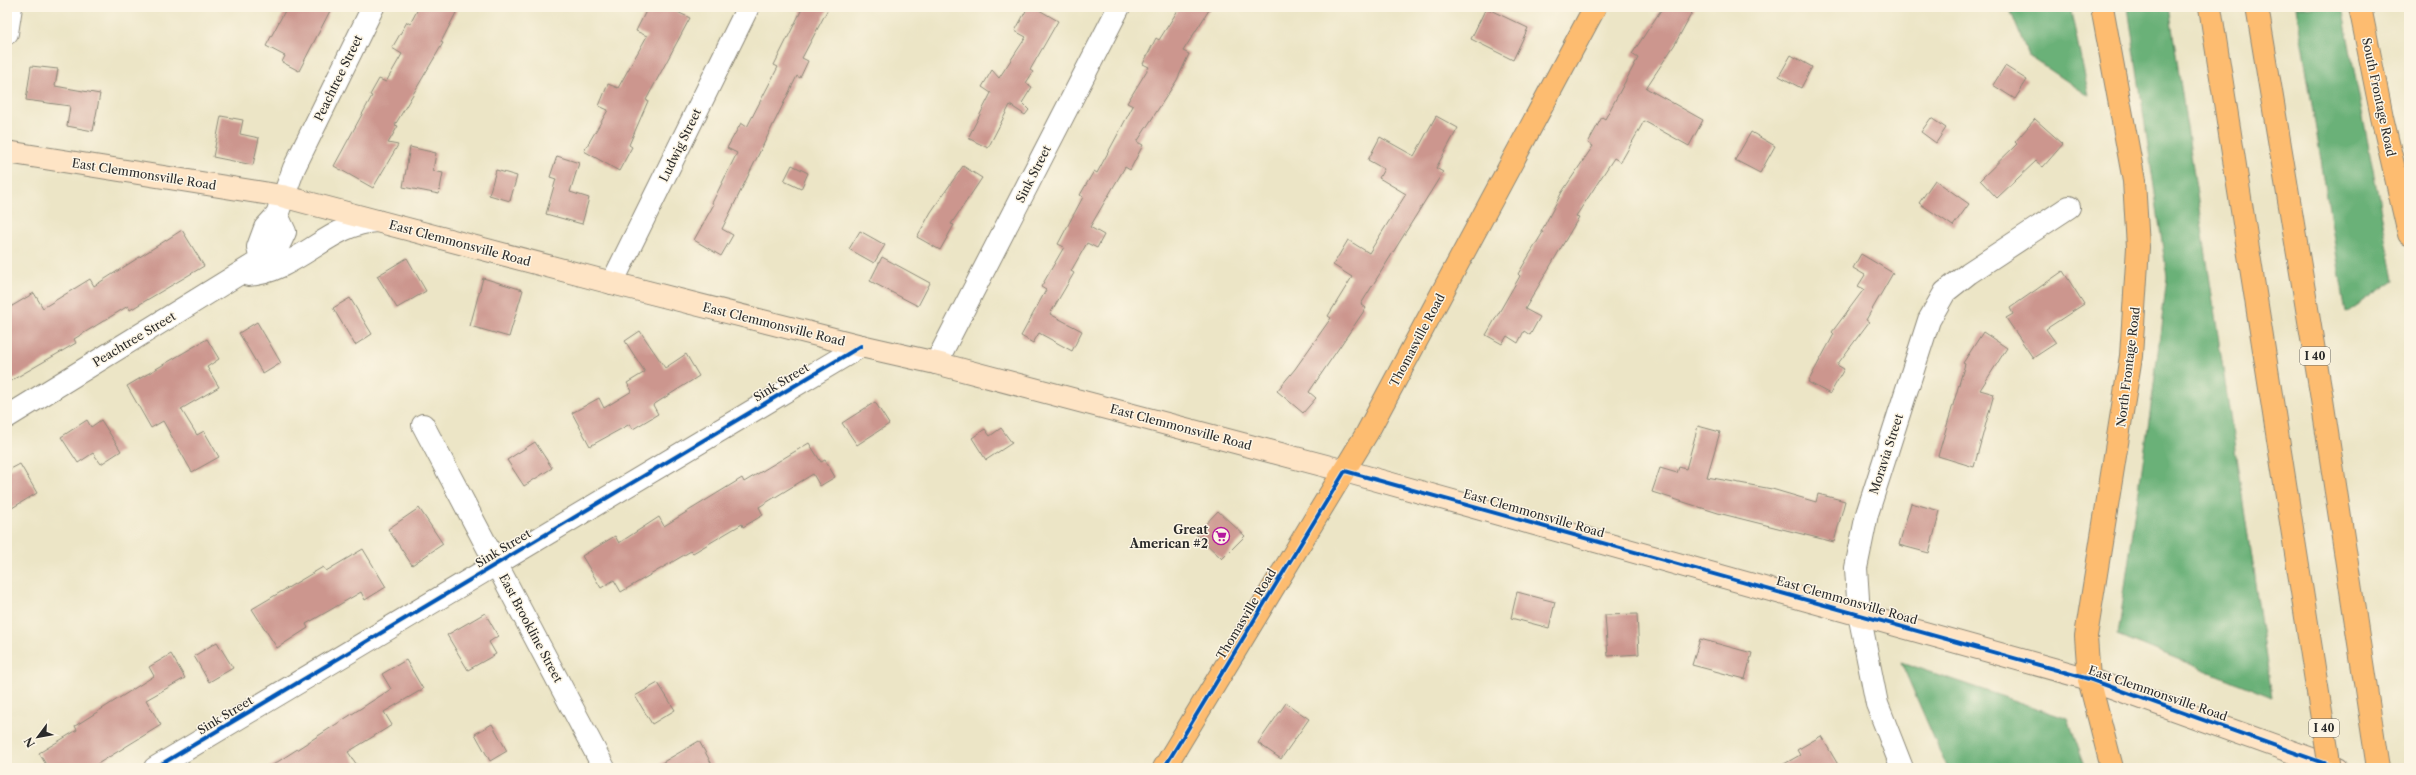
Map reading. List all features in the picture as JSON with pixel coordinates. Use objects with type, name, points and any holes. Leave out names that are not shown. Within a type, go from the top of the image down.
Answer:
[{"type":"main road","name":"Thomasville Road","points":[[1164,768],[1344,471],[1595,7]]},
{"type":"main road","name":"North Frontage Road","points":[[2102,7],[2134,181],[2138,248],[2132,356],[2086,636],[2089,679],[2112,768]]},
{"type":"main road","name":"I 40","points":[[2210,7],[2330,768]]},
{"type":"main road","name":"I 40","points":[[2257,7],[2321,393],[2378,768]]},
{"type":"main road","name":"South Frontage Road","points":[[2360,7],[2382,117],[2409,234]]},
{"type":"main road","name":"East Clemmonsville Road","points":[[7,152],[280,206],[378,221],[612,283],[861,346],[936,363],[1344,471],[2089,679],[2337,768]]},
{"type":"street","points":[[7,33],[11,7]]},
{"type":"street","name":"Peachtree Street","points":[[7,417],[261,262],[276,251],[285,232],[280,206],[373,7]]},
{"type":"street","name":"Ludwig Street","points":[[612,283],[748,7]]},
{"type":"street","name":"Sink Street","points":[[936,363],[1119,7]]},
{"type":"street","name":"Moravia Street","points":[[1902,768],[1876,704],[1859,614],[1856,568],[1867,514],[1929,320],[1944,292],[1969,273],[2069,207]]},
{"type":"street","points":[[237,276],[260,274],[282,267],[352,225],[378,221]]},
{"type":"street","name":"Sink Street","points":[[155,768],[861,346]]},
{"type":"street","name":"East Brookline Street","points":[[423,425],[604,768]]},
{"type":"green space","points":[[2009,7],[2070,7],[2089,96],[2028,55]]},
{"type":"green space","points":[[2128,7],[2169,7],[2272,697],[2118,635],[2153,392],[2167,277]]},
{"type":"green space","points":[[2296,7],[2342,7],[2394,280],[2346,313]]},
{"type":"green space","points":[[1901,662],[2068,719],[2086,768],[1947,768]]},
{"type":"building","points":[[287,7],[332,7],[299,71],[282,62],[285,56],[266,46]]},
{"type":"building","points":[[419,7],[459,7],[441,42],[443,43],[395,125],[398,126],[388,143],[398,145],[373,188],[334,166],[372,96],[370,95],[379,79],[386,82],[402,54],[392,48],[407,22],[410,24]]},
{"type":"building","points":[[648,7],[667,7],[690,18],[646,100],[648,101],[629,145],[632,147],[619,171],[584,151],[608,110],[599,106],[608,84],[618,88],[647,36],[636,31]]},
{"type":"building","points":[[803,7],[829,7],[802,58],[808,61],[800,78],[797,76],[722,229],[733,235],[721,256],[694,240],[714,204],[712,203],[737,153],[727,148],[741,123],[747,127],[778,67],[774,65]]},
{"type":"building","points":[[1028,7],[1034,7],[1058,21],[1030,70],[1033,72],[1026,83],[1032,87],[1022,103],[1029,110],[1025,115],[1010,105],[988,148],[968,138],[991,93],[982,87],[992,70],[999,78],[1026,37],[1015,31]]},
{"type":"building","points":[[1180,7],[1211,7],[1183,51],[1189,54],[1177,80],[1137,142],[1143,145],[1130,170],[1125,167],[1090,227],[1104,235],[1097,248],[1087,243],[1071,271],[1074,273],[1050,314],[1082,331],[1072,351],[1039,333],[1033,343],[1021,336],[1046,290],[1041,287],[1064,247],[1058,244],[1083,197],[1080,195],[1094,171],[1097,173],[1133,106],[1127,103],[1149,67],[1143,64],[1156,38],[1159,40]]},
{"type":"building","points":[[1663,7],[1695,7],[1675,44],[1646,88],[1703,120],[1689,146],[1644,121],[1621,162],[1614,158],[1576,216],[1579,217],[1525,309],[1540,317],[1530,335],[1524,331],[1518,343],[1507,336],[1502,344],[1486,335],[1520,276],[1518,274],[1543,232],[1541,232],[1562,192],[1593,146],[1588,143],[1602,117],[1605,119],[1638,58],[1632,54]]},
{"type":"building","points":[[1486,8],[1528,28],[1513,60],[1471,39]]},
{"type":"building","points":[[1791,55],[1812,67],[1801,88],[1779,76]]},
{"type":"building","points":[[31,66],[58,69],[55,86],[100,94],[93,131],[67,126],[70,106],[26,100]]},
{"type":"building","points":[[2005,66],[2027,80],[2015,99],[1993,85]]},
{"type":"building","points":[[221,116],[243,120],[240,134],[259,138],[253,165],[213,157]]},
{"type":"building","points":[[1436,116],[1458,128],[1436,168],[1443,172],[1361,304],[1366,308],[1309,392],[1316,398],[1303,413],[1277,391],[1295,369],[1331,318],[1328,316],[1352,277],[1333,265],[1348,240],[1369,253],[1406,194],[1379,178],[1384,169],[1368,160],[1380,137],[1414,156]]},
{"type":"building","points":[[1931,118],[1946,128],[1936,143],[1921,132]]},
{"type":"building","points":[[2035,119],[2063,144],[2043,167],[2036,161],[1997,198],[1980,180],[2017,144],[2015,142]]},
{"type":"building","points":[[1751,132],[1775,146],[1760,173],[1735,160]]},
{"type":"building","points":[[410,147],[436,153],[433,171],[443,173],[439,194],[403,187]]},
{"type":"building","points":[[557,156],[579,163],[570,192],[589,198],[582,224],[546,214],[556,179],[550,177]]},
{"type":"building","points":[[792,165],[808,173],[801,189],[784,181]]},
{"type":"building","points":[[963,166],[982,178],[951,224],[954,225],[940,250],[917,237],[931,212]]},
{"type":"building","points":[[496,170],[517,176],[510,201],[489,195]]},
{"type":"building","points":[[1935,180],[1969,204],[1953,226],[1919,203]]},
{"type":"building","points":[[182,230],[204,266],[130,310],[128,306],[74,339],[76,343],[7,383],[7,309],[34,293],[43,308],[90,279],[94,286]]},
{"type":"building","points":[[860,231],[885,245],[874,263],[849,249]]},
{"type":"building","points":[[1861,254],[1893,273],[1866,320],[1869,322],[1837,365],[1844,369],[1830,394],[1808,382],[1834,334],[1832,332],[1864,289],[1858,286],[1865,275],[1853,268]]},
{"type":"building","points":[[882,257],[930,283],[918,306],[870,281]]},
{"type":"building","points":[[407,258],[426,291],[397,308],[377,276]]},
{"type":"building","points":[[2063,271],[2084,304],[2046,329],[2056,343],[2033,358],[2006,318],[2013,314],[2010,308]]},
{"type":"building","points":[[483,278],[523,290],[509,337],[470,326]]},
{"type":"building","points":[[350,298],[372,334],[355,345],[333,308]]},
{"type":"building","points":[[257,322],[281,363],[263,374],[239,333]]},
{"type":"building","points":[[640,331],[665,368],[686,354],[699,376],[653,405],[658,414],[633,429],[630,424],[590,446],[572,413],[599,398],[604,408],[632,391],[627,383],[645,372],[625,341]]},
{"type":"building","points":[[1983,332],[2007,348],[1980,390],[1994,394],[1974,467],[1938,456],[1965,364],[1963,363]]},
{"type":"building","points":[[207,339],[219,359],[207,367],[219,387],[181,409],[197,435],[204,431],[219,457],[192,472],[163,421],[151,428],[127,386]]},
{"type":"building","points":[[875,402],[889,424],[857,445],[842,423]]},
{"type":"building","points":[[87,420],[91,427],[101,420],[121,451],[101,464],[93,453],[78,463],[61,437]]},
{"type":"building","points":[[1698,426],[1720,432],[1707,477],[1772,489],[1816,502],[1818,494],[1845,501],[1834,542],[1718,513],[1652,492],[1660,468],[1677,473],[1679,467],[1686,469]]},
{"type":"building","points":[[1001,428],[1012,443],[986,460],[972,438],[985,429],[990,436]]},
{"type":"building","points":[[535,442],[552,468],[524,486],[507,460]]},
{"type":"building","points":[[809,443],[821,462],[825,460],[835,477],[820,486],[813,474],[759,507],[763,515],[743,527],[742,524],[693,553],[691,551],[621,592],[614,580],[601,588],[582,556],[615,536],[619,543],[659,517],[664,526],[742,478],[744,482]]},
{"type":"building","points":[[20,464],[37,493],[7,511],[7,471]]},
{"type":"building","points":[[1911,503],[1940,511],[1929,553],[1899,545]]},
{"type":"building","points":[[419,508],[443,544],[412,565],[388,529]]},
{"type":"building","points":[[1218,511],[1245,536],[1222,559],[1196,534]]},
{"type":"building","points":[[363,549],[386,587],[365,600],[361,592],[306,624],[308,628],[277,648],[252,609],[323,567],[326,571]]},
{"type":"building","points":[[1517,592],[1555,602],[1549,628],[1511,618]]},
{"type":"building","points":[[485,613],[498,636],[489,642],[496,654],[468,670],[447,635]]},
{"type":"building","points":[[1637,614],[1639,654],[1608,656],[1605,615]]},
{"type":"building","points":[[1700,639],[1752,653],[1745,679],[1692,665]]},
{"type":"building","points":[[217,642],[233,668],[209,682],[194,656]]},
{"type":"building","points":[[171,654],[185,678],[146,700],[161,725],[91,768],[48,768],[39,753],[77,730],[75,726],[154,676],[149,667]]},
{"type":"building","points":[[406,660],[423,689],[384,712],[392,725],[348,752],[359,768],[268,768],[391,689],[382,674]]},
{"type":"building","points":[[658,683],[675,710],[652,724],[635,696]]},
{"type":"building","points":[[1286,703],[1309,719],[1281,759],[1258,743]]},
{"type":"building","points":[[492,724],[507,751],[490,761],[475,734]]},
{"type":"building","points":[[1821,736],[1840,768],[1777,768],[1800,755],[1797,750]]},
{"type":"building","points":[[699,741],[714,768],[653,768]]},
{"type":"cycle path","points":[[155,768],[861,346]]},
{"type":"cycle path","points":[[1164,768],[1345,471],[2089,679],[2337,768]]},
{"type":"place","name":"Great American #2","points":[[1221,536]]}]
